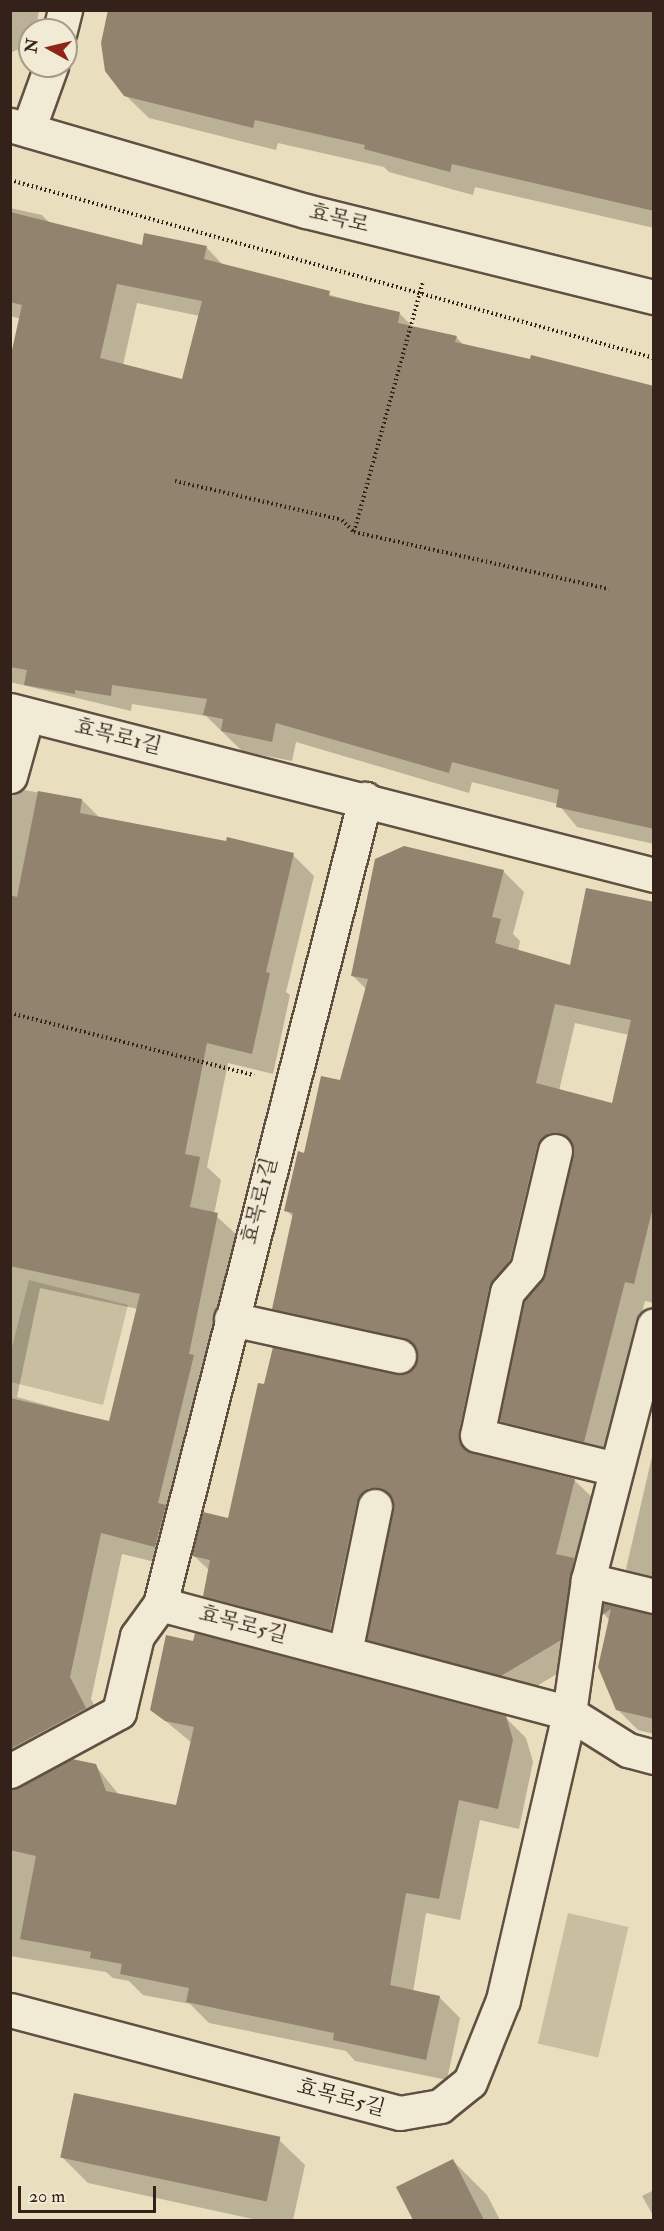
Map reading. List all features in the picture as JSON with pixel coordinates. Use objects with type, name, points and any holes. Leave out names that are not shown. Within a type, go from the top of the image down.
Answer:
[{"type":"street","name":"효목로","points":[[45,78],[19,128],[306,211],[654,297]]},
{"type":"street","points":[[10,776],[19,712]]},
{"type":"street","name":"효목로1길","points":[[19,712],[654,875]]},
{"type":"street","name":"효목로1길","points":[[160,1604],[364,799]]},
{"type":"street","points":[[555,1151],[527,1269],[507,1293],[477,1435],[615,1469]]},
{"type":"street","points":[[231,1319],[399,1356]]},
{"type":"street","name":"효목로5길","points":[[10,2010],[400,2113],[440,2106],[470,2082],[503,2001],[568,1713],[588,1580],[654,1325]]},
{"type":"street","points":[[345,1652],[375,1506]]},
{"type":"street","points":[[588,1580],[654,1596]]},
{"type":"street","points":[[10,1771],[119,1712],[137,1636],[160,1604]]},
{"type":"street","name":"효목로5길","points":[[160,1604],[568,1713],[628,1750],[654,1757]]},
{"type":"path","points":[[10,180],[654,358]]},
{"type":"path","points":[[354,532],[434,242]]},
{"type":"path","points":[[175,481],[342,520],[354,532],[609,590]]},
{"type":"path","points":[[10,1013],[290,1085]]},
{"type":"shaded area","points":[[29,1280],[128,1305],[103,1405],[11,1382],[11,1351]]},
{"type":"shaded area","points":[[568,1913],[628,1927],[598,2058],[538,2044]]},
{"type":"building","points":[[108,10],[654,10],[654,211],[452,164],[450,172],[364,149],[365,145],[255,120],[253,128],[124,96],[105,71],[101,43]]},
{"type":"building","points":[[10,212],[142,245],[144,233],[207,246],[204,259],[330,291],[329,296],[400,312],[398,323],[457,336],[455,342],[530,359],[531,355],[654,386],[654,829],[556,807],[559,790],[452,762],[449,773],[276,723],[272,742],[221,731],[223,719],[203,715],[207,699],[112,685],[111,696],[75,690],[75,694],[24,685],[27,670],[10,667],[10,359],[22,305],[10,302]],"holes":[[[117,284],[202,301],[182,379],[100,358]]]},
{"type":"building","points":[[38,791],[82,799],[80,813],[226,841],[227,837],[294,853],[266,972],[270,973],[252,1054],[207,1043],[185,1154],[200,1157],[190,1207],[218,1213],[189,1354],[194,1355],[158,1503],[166,1505],[155,1547],[101,1533],[70,1677],[86,1708],[10,1749],[10,1398],[109,1421],[140,1294],[10,1266],[10,895],[17,897]]},
{"type":"building","points":[[404,846],[504,870],[492,917],[501,919],[495,943],[570,965],[586,888],[654,902],[654,1203],[634,1284],[625,1282],[584,1442],[499,1421],[524,1301],[545,1273],[573,1155],[568,1138],[559,1133],[549,1133],[537,1146],[510,1260],[489,1288],[459,1431],[459,1441],[472,1453],[575,1479],[556,1554],[574,1558],[561,1640],[501,1676],[367,1640],[393,1510],[393,1500],[379,1488],[369,1488],[357,1502],[330,1630],[203,1596],[210,1560],[192,1556],[203,1512],[228,1518],[258,1383],[264,1384],[273,1347],[395,1374],[405,1374],[417,1361],[417,1350],[403,1338],[272,1309],[293,1213],[284,1211],[298,1151],[304,1153],[321,1076],[340,1080],[368,979],[351,976],[375,859]],"holes":[[[555,1004],[631,1020],[612,1103],[536,1083]]]},
{"type":"building","points":[[604,1603],[654,1614],[654,1719],[616,1710],[598,1667],[611,1609],[602,1615]]},
{"type":"building","points":[[195,1633],[506,1716],[513,1740],[498,1809],[459,1800],[439,1899],[406,1893],[390,1985],[440,1996],[426,2060],[333,2040],[334,2033],[186,2002],[189,1988],[120,1974],[122,1964],[90,1958],[91,1952],[20,1939],[36,1856],[10,1850],[10,1790],[72,1759],[96,1764],[106,1791],[176,1805],[194,1727],[165,1721],[150,1710],[166,1635],[193,1641]]},
{"type":"building","points":[[74,2093],[280,2137],[267,2201],[60,2158]]},
{"type":"building","points":[[453,2159],[484,2220],[413,2220],[396,2187]]}]
